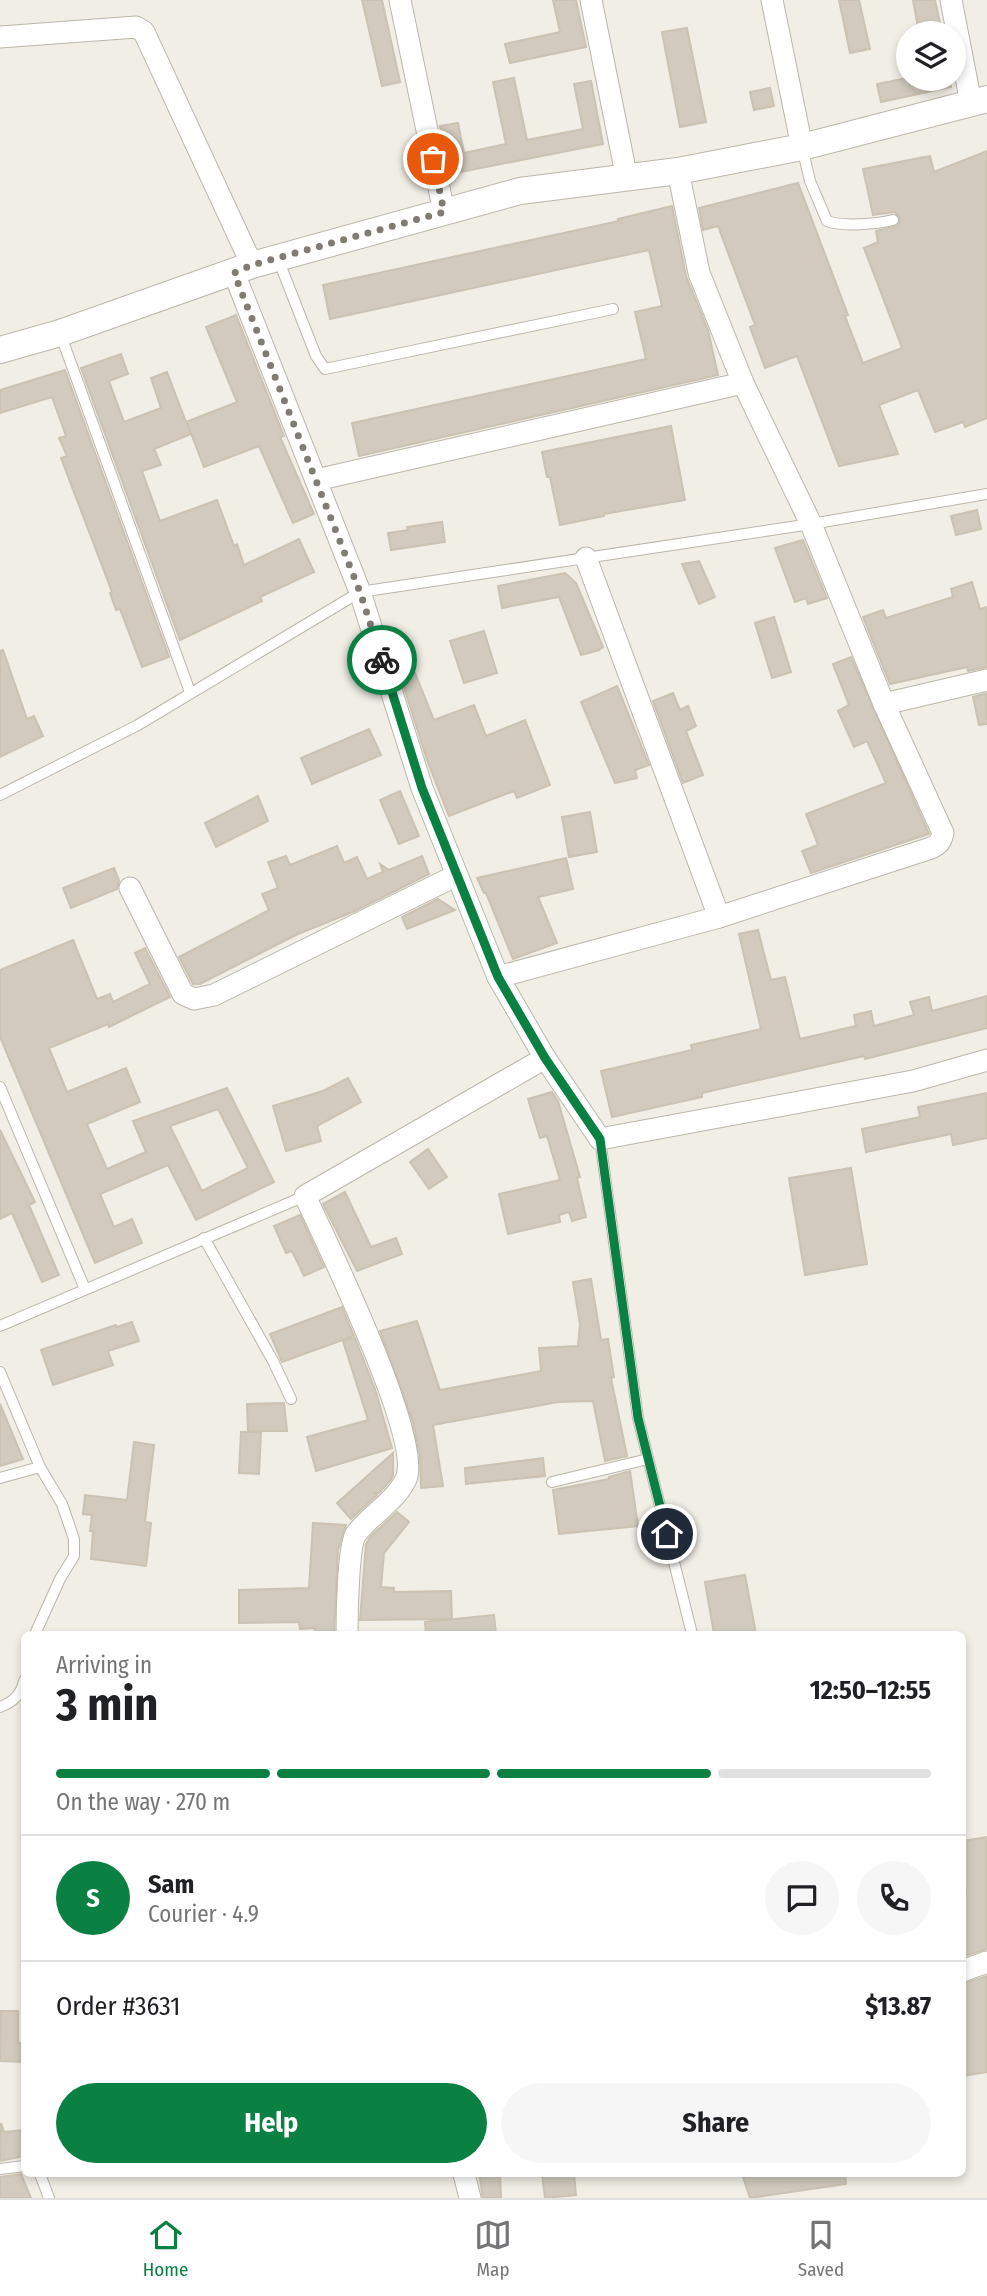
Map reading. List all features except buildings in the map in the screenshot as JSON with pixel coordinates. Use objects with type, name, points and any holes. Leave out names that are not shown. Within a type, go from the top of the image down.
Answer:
[{"type":"street","points":[[400,0],[444,212]]},
{"type":"street","points":[[591,0],[627,179]]},
{"type":"street","points":[[772,0],[802,148]]},
{"type":"street","points":[[0,350],[60,333],[243,269],[520,191],[627,179],[802,148],[979,101],[951,0]]},
{"type":"street","points":[[0,37],[136,27],[144,32],[243,269],[316,480],[360,592],[422,788],[498,977],[545,1058],[600,1139],[913,1081],[987,1060]]},
{"type":"street","points":[[498,977],[719,917],[936,846],[943,833],[884,704],[811,524],[743,383],[699,272],[678,171]]},
{"type":"street","points":[[316,480],[743,383]]},
{"type":"street","points":[[586,558],[719,917]]},
{"type":"street","points":[[884,704],[987,680]]},
{"type":"street","points":[[130,888],[183,994],[199,998],[214,995],[457,875]]},
{"type":"street","points":[[347,1631],[348,1588],[354,1536],[407,1478],[407,1444],[365,1326],[305,1196],[545,1058]]},
{"type":"street","points":[[966,1970],[987,1962]]},
{"type":"street","points":[[465,2177],[470,2198]]},
{"type":"lane","points":[[802,148],[810,181],[827,221],[834,224],[875,225],[893,220]]},
{"type":"lane","points":[[278,259],[316,356],[325,369],[613,309]]},
{"type":"lane","points":[[60,333],[190,692]]},
{"type":"lane","points":[[0,795],[138,725],[360,592],[811,524],[987,494]]},
{"type":"lane","points":[[0,1087],[85,1289]]},
{"type":"lane","points":[[600,1139],[638,1418],[691,1631]]},
{"type":"lane","points":[[0,1326],[305,1196]]},
{"type":"lane","points":[[204,1238],[273,1361],[290,1399]]},
{"type":"lane","points":[[0,1372],[40,1466],[62,1504],[74,1539],[74,1556],[60,1579],[36,1631]]},
{"type":"lane","points":[[552,1482],[649,1459]]},
{"type":"lane","points":[[0,1478],[40,1466]]},
{"type":"lane","points":[[0,1707],[21,1692]]},
{"type":"lane","points":[[0,2169],[21,2166]]},
{"type":"lane","points":[[41,2177],[49,2198]]},
{"type":"way so far","points":[[382,660],[360,592],[234,273],[252,265],[444,212],[433,159]]},
{"type":"route","points":[[382,660],[422,788],[498,977],[545,1058],[600,1139],[638,1418],[667,1534]]}]
